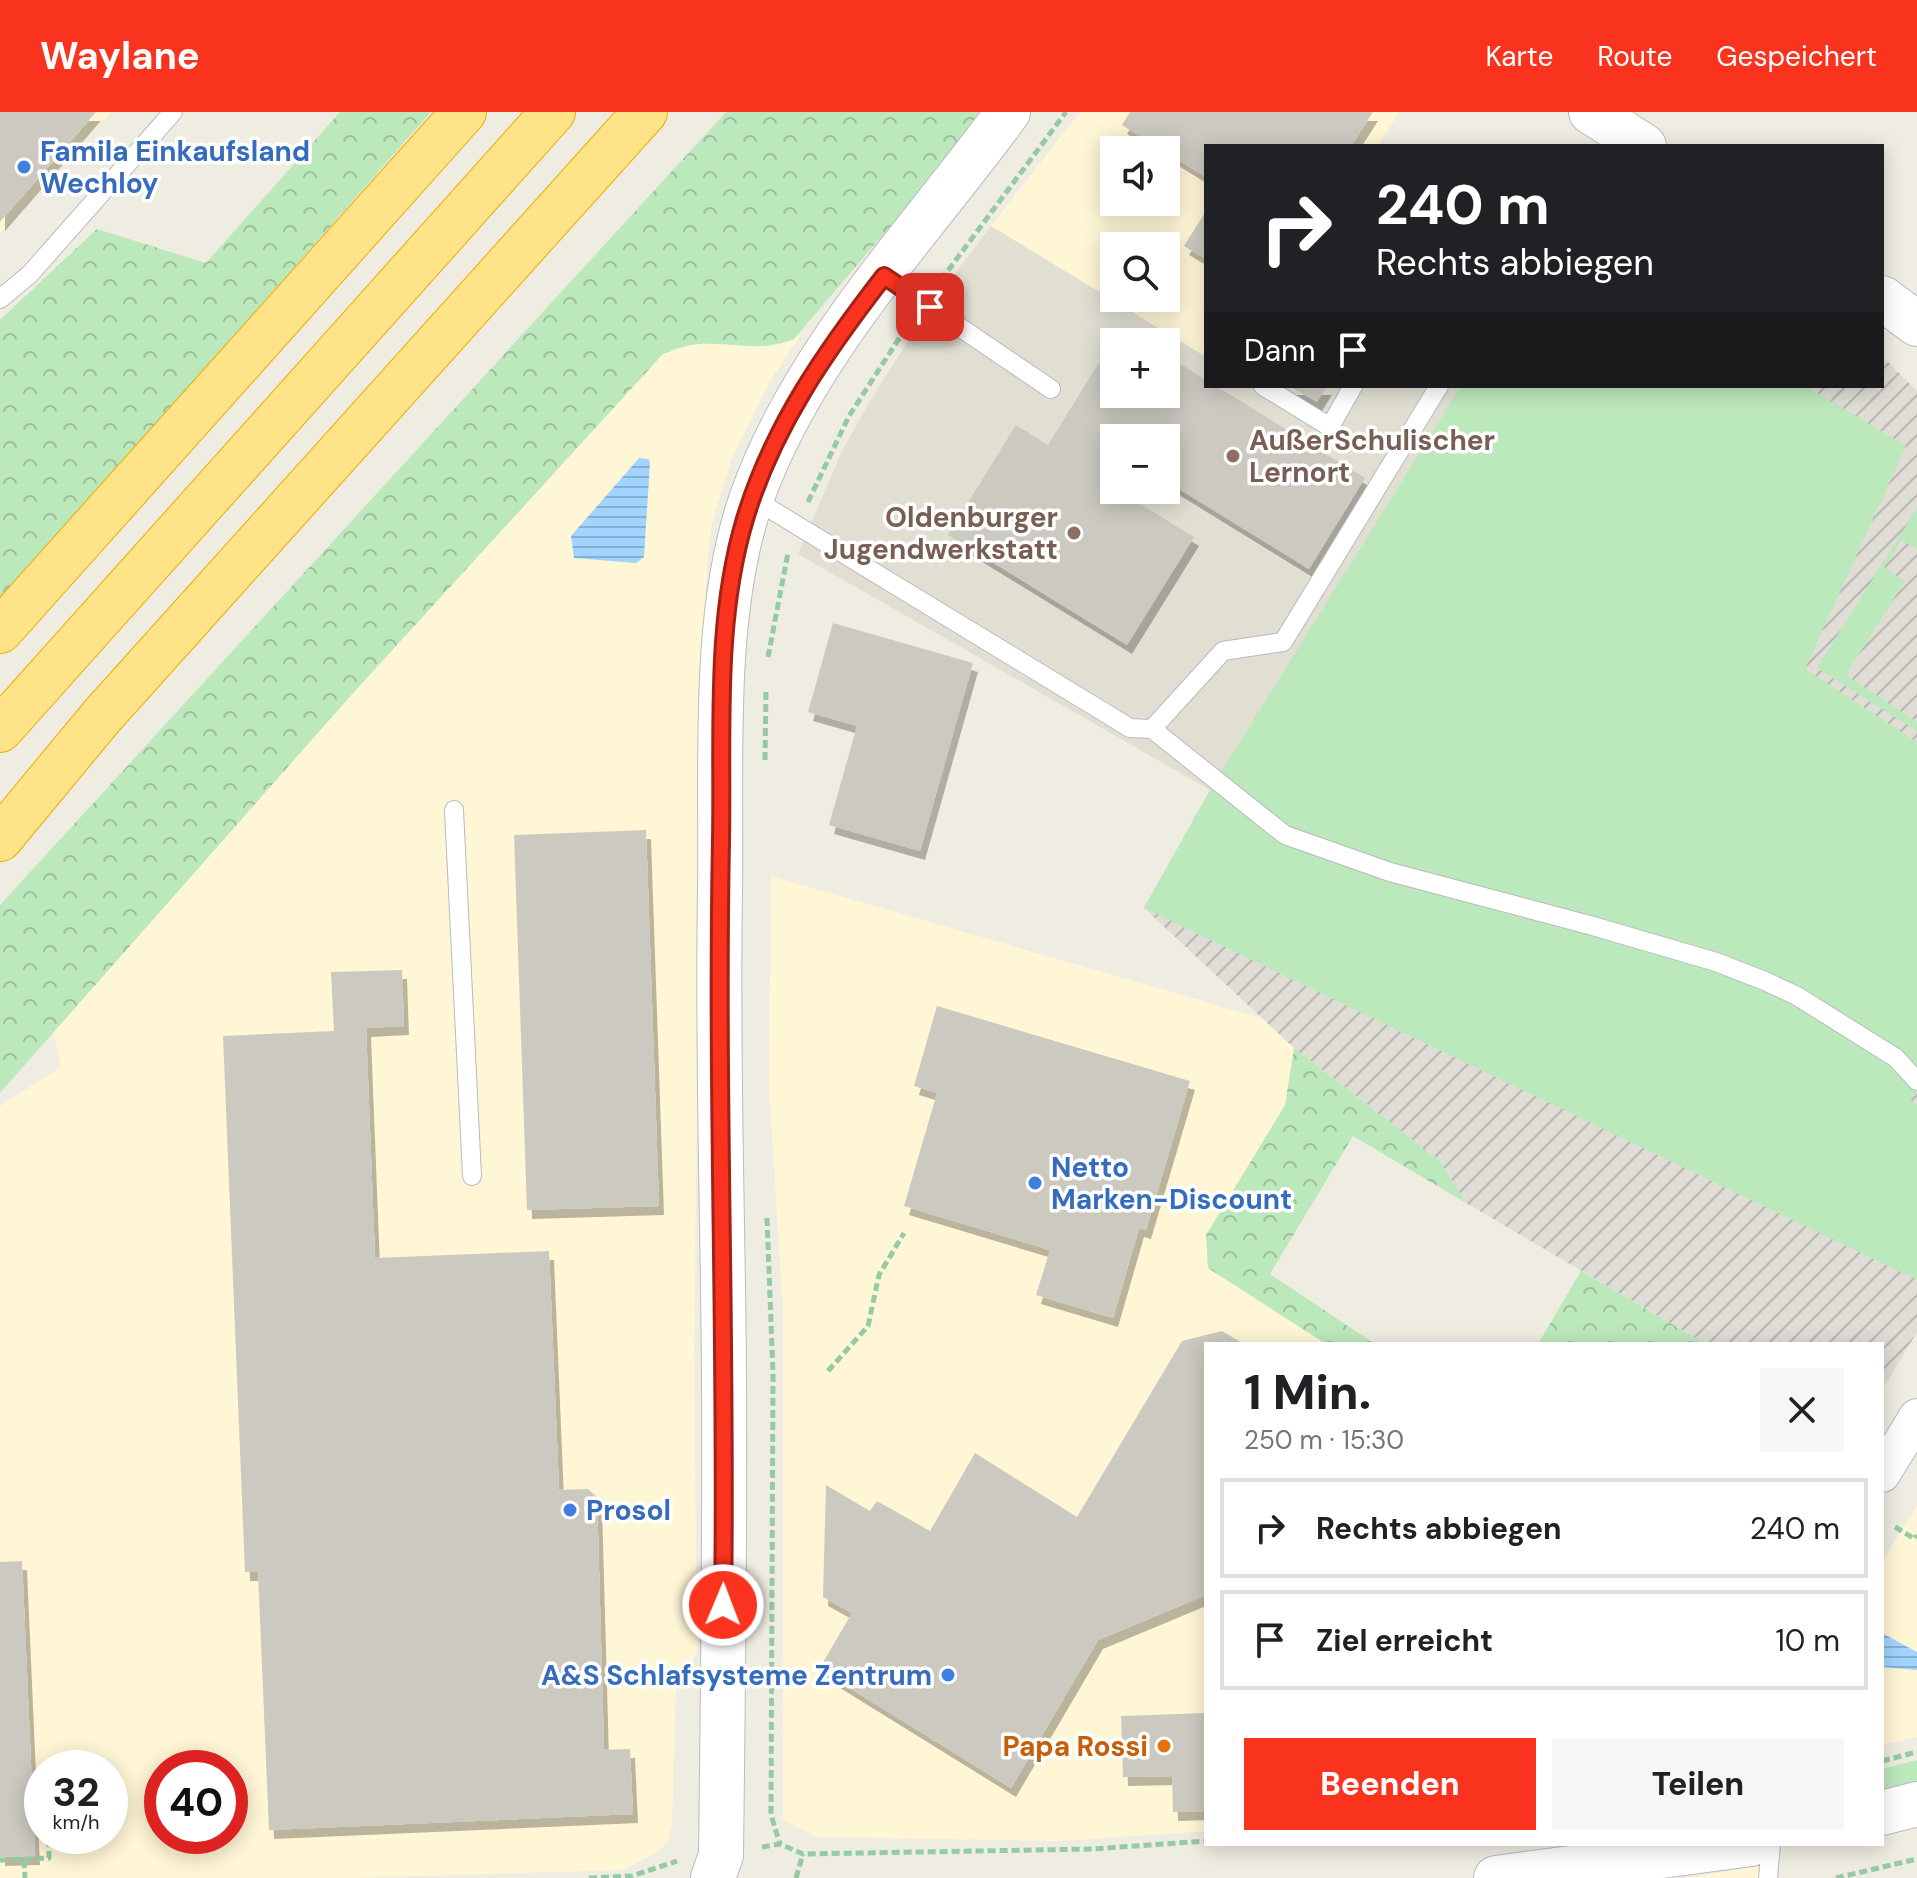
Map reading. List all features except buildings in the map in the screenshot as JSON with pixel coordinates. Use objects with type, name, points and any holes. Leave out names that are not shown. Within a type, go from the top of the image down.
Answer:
[{"type":"highway","points":[[0,631],[464,112]]},
{"type":"highway","points":[[0,730],[553,112]]},
{"type":"highway","points":[[0,839],[112,705],[645,112]]},
{"type":"street","points":[[717,1866],[724,1374],[717,1072],[725,641],[733,567],[752,498],[770,450],[799,395],[1008,112]]},
{"type":"street","points":[[1591,112],[1641,144]]},
{"type":"street","points":[[1884,299],[1917,324]]},
{"type":"street","points":[[1884,1471],[1917,1417]]},
{"type":"street","points":[[1884,1812],[1917,1804]]},
{"type":"street","points":[[1496,1878],[1736,1846]]},
{"type":"lane","points":[[0,299],[30,274],[173,112]]},
{"type":"lane","points":[[884,276],[1051,389]]},
{"type":"lane","points":[[1266,388],[1330,427],[1352,388]]},
{"type":"lane","points":[[1152,729],[1223,651],[1283,642],[1438,388]]},
{"type":"lane","points":[[752,498],[1130,728],[1152,729],[1285,835],[1390,872],[1593,926],[1753,976],[1797,996],[1896,1058],[1917,1081]]},
{"type":"lane","points":[[454,810],[472,1176]]},
{"type":"lane","points":[[1768,1878],[1771,1846]]},
{"type":"path","points":[[768,663],[781,577],[798,525],[849,416],[923,303],[1066,112]]},
{"type":"path","points":[[765,766],[767,675]]},
{"type":"path","points":[[767,1217],[773,1374],[771,1815],[780,1844]]},
{"type":"path","points":[[828,1371],[868,1326],[879,1275],[904,1233]]},
{"type":"path","points":[[1895,1527],[1915,1539],[1917,1535]]},
{"type":"path","points":[[1884,1760],[1917,1752]]},
{"type":"path","points":[[589,1878],[632,1877],[671,1862],[717,1866],[780,1844],[803,1854],[1092,1849],[1204,1841]]},
{"type":"path","points":[[0,1860],[49,1858],[49,1854]]},
{"type":"path","points":[[796,1878],[803,1854]]},
{"type":"path","points":[[1836,1878],[1917,1859]]},
{"type":"path","points":[[24,1860],[25,1878]]},
{"type":"shaded area","name":"Famila Einkaufsland Wechloy","points":[[0,112],[111,112],[0,234]]},
{"type":"shaded area","points":[[1080,112],[1399,112],[1379,144],[1204,144],[1204,356],[1180,341],[1180,328],[1158,328],[1132,312],[1180,312],[1180,232],[1100,232],[1100,292],[991,226]]},
{"type":"shaded area","points":[[991,226],[1100,292],[1100,312],[1132,312],[1158,328],[1100,328],[1100,408],[1180,408],[1180,341],[1204,356],[1204,388],[1460,388],[1210,790],[798,554],[842,451],[930,307]]},
{"type":"shaded area","points":[[803,332],[770,381],[732,458],[712,523],[708,555],[703,640],[694,1346],[697,1653],[676,1687],[672,1826],[668,1841],[658,1852],[623,1870],[351,1878],[0,1878],[0,1106],[61,1067],[53,1032],[354,692],[663,354],[702,342],[757,347],[794,339]]},
{"type":"shaded area","points":[[1884,358],[1917,391],[1917,1332],[1884,1387],[1884,1342],[1703,1342],[1466,1203],[1440,1161],[1294,1048],[1144,908],[1210,790],[1460,388],[1884,388]]},
{"type":"shaded area","points":[[771,876],[1299,1029],[1285,1105],[1206,1235],[1208,1268],[1323,1342],[1204,1342],[1204,1831],[1058,1841],[817,1837],[783,1820],[783,1312],[769,1087]]},
{"type":"shaded area","points":[[1917,1506],[1917,1737],[1884,1745],[1884,1559]]},
{"type":"shaded area","points":[[1769,1864],[1768,1878],[1687,1878]]},
{"type":"green space","points":[[340,112],[431,112],[0,601],[0,320],[97,229],[206,263]]},
{"type":"green space","points":[[726,112],[981,112],[934,175],[794,339],[762,346],[697,344],[663,354],[354,692],[0,1093],[0,905]]},
{"type":"green space","points":[[1460,388],[1809,388],[1906,446],[1805,669],[1917,742],[1917,1091],[1911,1101],[1917,1105],[1917,1280],[1144,908],[1210,790]]},
{"type":"green space","points":[[1917,508],[1917,549],[1902,540],[1884,568],[1905,581],[1846,675],[1917,722],[1917,731],[1817,668]]},
{"type":"green space","points":[[1294,1048],[1440,1161],[1466,1203],[1353,1136],[1270,1274],[1372,1342],[1323,1342],[1208,1268],[1206,1235],[1285,1105]]},
{"type":"green space","points":[[1581,1271],[1703,1342],[1539,1342]]},
{"type":"green space","points":[[1917,1760],[1917,1785],[1884,1793],[1884,1768]]},
{"type":"water","points":[[639,458],[649,459],[650,463],[644,557],[636,563],[574,558],[571,536]]},
{"type":"water","points":[[1884,1634],[1917,1652],[1917,1670],[1884,1667]]},
{"type":"place","name":"Famila Einkaufsland Wechloy","points":[[24,167]]},
{"type":"place","name":"AußerSchulischer Lernort","points":[[1233,456]]},
{"type":"place","name":"Oldenburger Jugendwerkstatt","points":[[1074,533]]},
{"type":"place","name":"Netto Marken-Discount","points":[[1035,1183]]},
{"type":"place","name":"Prosol","points":[[570,1510]]},
{"type":"place","name":"A&S Schlafsysteme Zentrum","points":[[948,1675]]},
{"type":"place","name":"Papa Rossi","points":[[1164,1746]]},
{"type":"route","points":[[723,1605],[723,1240],[717,1072],[725,641],[729,591],[744,521],[770,450],[815,369],[884,276],[930,307]]}]
